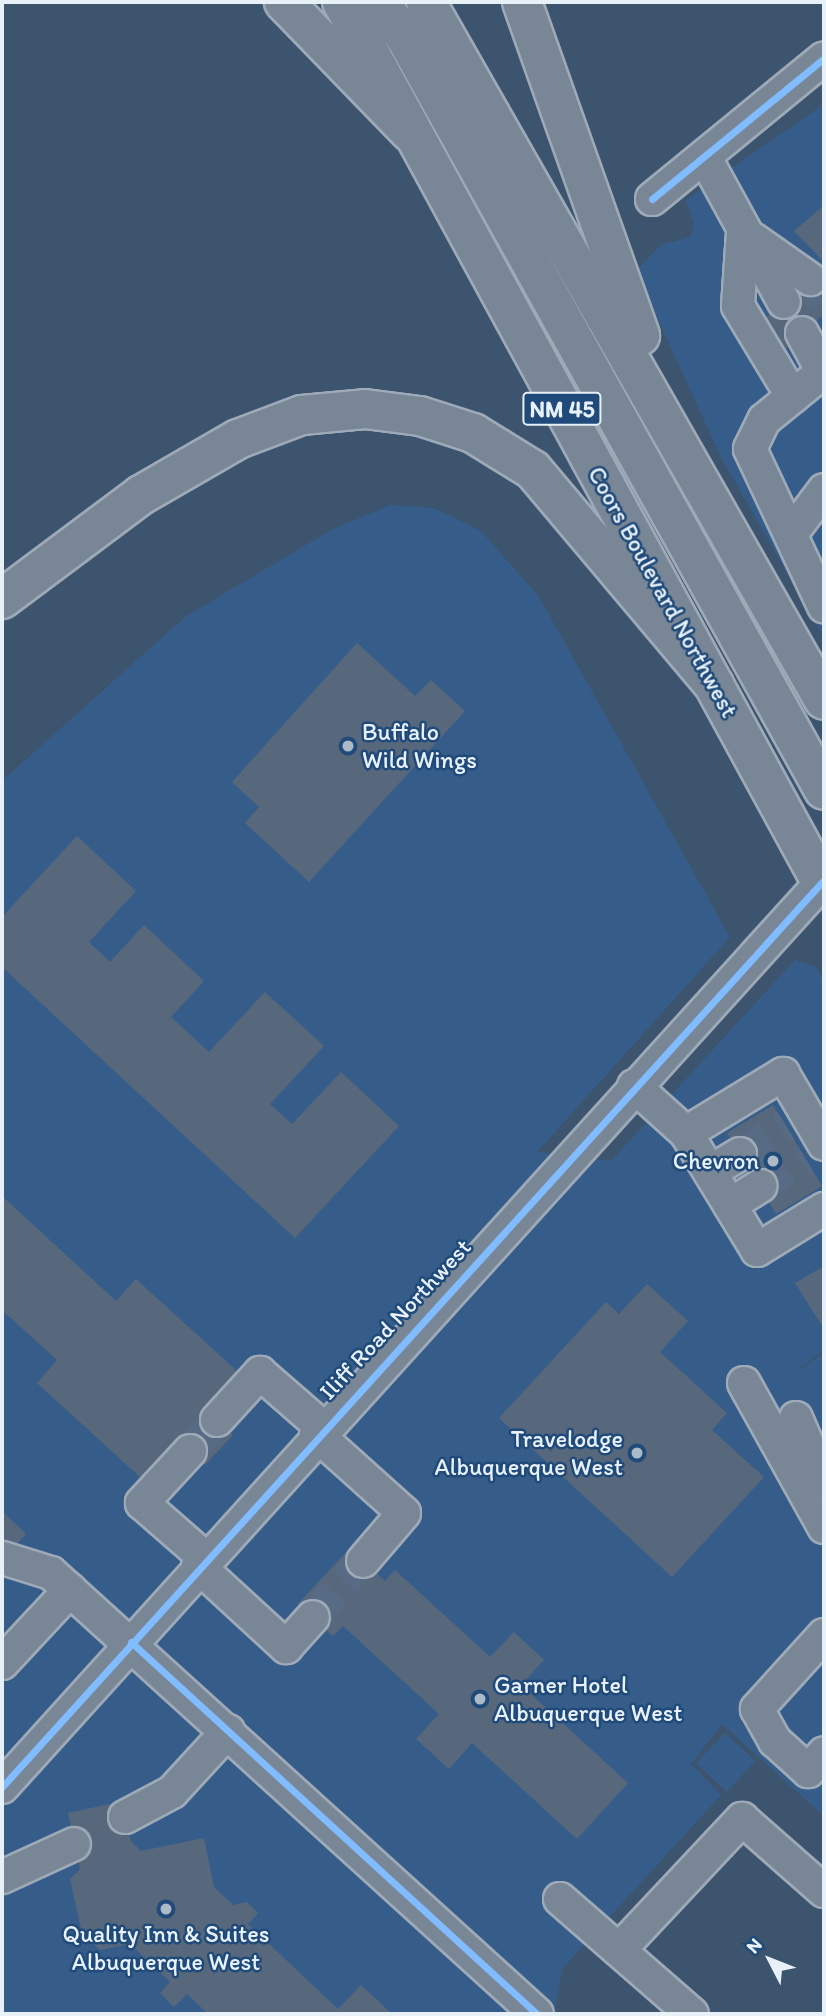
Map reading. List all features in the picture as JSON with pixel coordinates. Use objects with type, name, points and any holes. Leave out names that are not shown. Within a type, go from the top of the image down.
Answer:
[{"type":"main road","points":[[284,2],[410,132]]},
{"type":"main road","name":"Coors Boulevard Northwest","points":[[342,2],[410,132],[823,884]]},
{"type":"main road","points":[[379,2],[406,38],[824,790]]},
{"type":"main road","points":[[426,2],[674,430],[824,700]]},
{"type":"main road","points":[[522,2],[674,430]]},
{"type":"main road","points":[[2,599],[141,495],[238,439],[302,415],[365,409],[473,433],[533,470],[714,685]]},
{"type":"street","points":[[652,199],[824,58]]},
{"type":"street","points":[[705,158],[743,232],[784,302]]},
{"type":"street","points":[[743,232],[810,279]]},
{"type":"street","points":[[743,232],[738,306],[793,397]]},
{"type":"street","points":[[802,333],[824,371],[764,420],[750,449],[824,606]]},
{"type":"street","points":[[791,534],[824,490]]},
{"type":"street","name":"Iliff Road Northwest","points":[[2,1787],[319,1430],[823,884]]},
{"type":"street","points":[[686,1133],[783,1074],[797,1120],[818,1150]]},
{"type":"street","points":[[634,1086],[686,1133],[757,1250],[824,1209]]},
{"type":"street","points":[[710,1172],[740,1154]]},
{"type":"street","points":[[730,1205],[760,1186]]},
{"type":"street","points":[[217,1420],[260,1373],[404,1513],[363,1561]]},
{"type":"street","points":[[744,1383],[824,1527]]},
{"type":"street","points":[[796,1419],[824,1483]]},
{"type":"street","points":[[190,1451],[142,1503],[286,1647],[313,1617]]},
{"type":"street","points":[[4,1558],[51,1573],[131,1642],[537,2014]]},
{"type":"street","points":[[2,1663],[70,1590]]},
{"type":"street","points":[[824,1635],[757,1709],[775,1741],[808,1771],[824,1753]]},
{"type":"street","points":[[125,1817],[173,1792],[228,1731]]},
{"type":"street","points":[[619,1950],[742,1819],[824,1891]]},
{"type":"street","points":[[2,1877],[74,1844]]},
{"type":"street","points":[[561,1899],[692,2014]]},
{"type":"shaded area","points":[[824,104],[824,638],[721,457],[636,271],[661,245],[690,237],[694,224],[686,200]]},
{"type":"shaded area","points":[[390,505],[434,508],[481,531],[539,597],[730,937],[537,1152],[611,1161],[795,960],[816,967],[824,981],[824,1350],[788,1377],[824,1353],[824,1816],[722,1724],[691,1764],[721,1795],[562,1969],[554,2014],[2,2014],[2,781],[185,617],[331,530]]},
{"type":"shaded area","points":[[725,1733],[755,1761],[727,1792],[696,1763]]},
{"type":"building","points":[[822,207],[824,210],[824,262],[794,231]]},
{"type":"building","points":[[824,264],[824,314],[779,355],[763,320]]},
{"type":"building","name":"Buffalo Wild Wings","points":[[357,643],[415,696],[431,680],[465,711],[309,882],[245,823],[259,807],[232,782]]},
{"type":"building","points":[[77,836],[136,891],[89,942],[110,962],[144,925],[204,981],[171,1017],[209,1052],[265,992],[324,1046],[270,1104],[292,1124],[341,1072],[399,1126],[295,1238],[2,967],[2,917]]},
{"type":"building","points":[[773,1105],[822,1186],[776,1214],[727,1133]]},
{"type":"building","points":[[2,1196],[116,1301],[136,1279],[238,1372],[204,1409],[233,1435],[205,1465],[176,1439],[141,1478],[37,1383],[57,1360],[2,1310]]},
{"type":"building","points":[[824,1266],[824,1329],[795,1283]]},
{"type":"building","name":"Travelodge Albuquerque West","points":[[647,1284],[688,1321],[660,1352],[727,1413],[712,1430],[764,1477],[672,1577],[499,1418],[606,1302],[619,1314]]},
{"type":"building","points":[[2,1511],[26,1534],[2,1560]]},
{"type":"building","name":"Garner Hotel Albuquerque West","points":[[349,1549],[385,1581],[395,1570],[490,1657],[514,1632],[544,1660],[521,1685],[628,1783],[577,1839],[472,1743],[449,1769],[416,1739],[439,1714],[343,1626],[333,1636],[298,1604]]},
{"type":"building","name":"Quality Inn & Suites Albuquerque West","points":[[119,1802],[131,1841],[141,1851],[204,1838],[214,1887],[233,1905],[247,1902],[258,1913],[248,1924],[338,2009],[361,1985],[392,2014],[208,2014],[187,1994],[174,2007],[160,1993],[170,1982],[130,1944],[100,1950],[82,1933],[70,1879],[80,1869],[68,1813]]},
{"type":"tunnel","points":[[810,279],[824,302]]},
{"type":"tunnel","points":[[740,1154],[786,1126]]},
{"type":"tunnel","points":[[760,1186],[806,1159]]},
{"type":"tunnel","points":[[190,1451],[217,1420]]},
{"type":"tunnel","points":[[313,1617],[363,1561]]},
{"type":"cycle path","points":[[652,199],[824,58]]},
{"type":"cycle path","points":[[2,1787],[822,882]]},
{"type":"cycle path","points":[[131,1642],[537,2014]]},
{"type":"place","name":"Buffalo Wild Wings","points":[[348,746]]},
{"type":"place","name":"Chevron","points":[[773,1161]]},
{"type":"place","name":"Travelodge Albuquerque West","points":[[637,1453]]},
{"type":"place","name":"Garner Hotel Albuquerque West","points":[[480,1699]]},
{"type":"place","name":"Quality Inn & Suites Albuquerque West","points":[[166,1909]]}]
